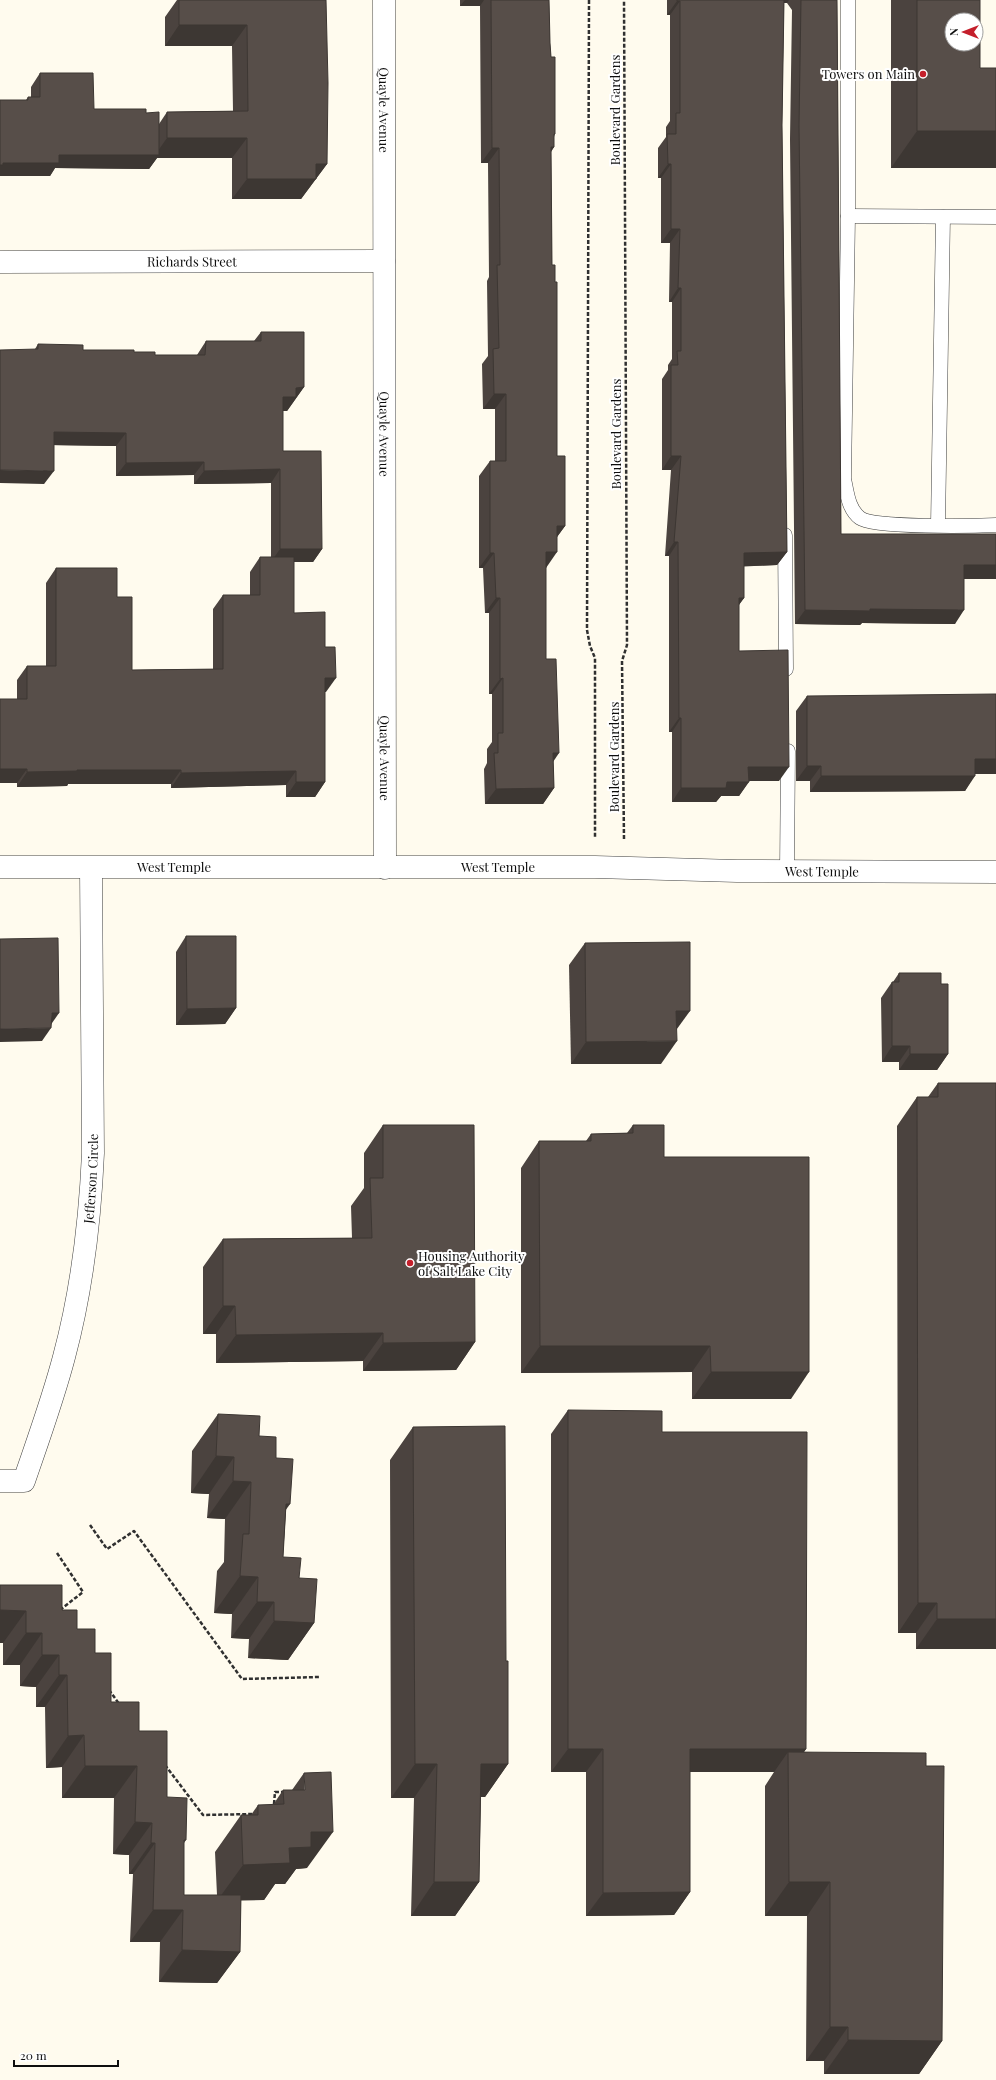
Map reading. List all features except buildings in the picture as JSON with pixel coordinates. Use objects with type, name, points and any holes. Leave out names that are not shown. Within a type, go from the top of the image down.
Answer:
[{"type":"street","name":"Quayle Avenue","points":[[384,0],[385,868]]},
{"type":"street","name":"Richards Street","points":[[0,262],[384,261]]},
{"type":"street","name":"West Temple","points":[[0,867],[624,867],[787,871],[996,872]]},
{"type":"street","name":"Jefferson Circle","points":[[0,1481],[24,1481],[64,1358],[77,1303],[86,1251],[92,1197],[93,1153],[92,868]]},
{"type":"lane","points":[[848,0],[848,216],[844,479],[848,502],[860,518],[879,524],[996,525]]},
{"type":"lane","points":[[848,216],[996,217]]},
{"type":"lane","points":[[938,525],[943,217]]},
{"type":"lane","points":[[785,522],[786,680]]},
{"type":"lane","points":[[787,740],[787,871]]},
{"type":"path","name":"Boulevard Gardens","points":[[589,0],[587,630],[590,646],[595,658],[595,867]]},
{"type":"path","name":"Boulevard Gardens","points":[[624,0],[627,645],[622,661],[624,867]]},
{"type":"path","points":[[90,1525],[106,1549],[134,1531],[242,1678],[319,1677]]},
{"type":"path","points":[[57,1553],[83,1592],[60,1611]]},
{"type":"path","points":[[106,1686],[125,1711]]},
{"type":"path","points":[[163,1762],[203,1815],[258,1814]]},
{"type":"path","points":[[274,1806],[275,1792],[290,1792]]},
{"type":"place","name":"Towers on Main","points":[[923,74]]},
{"type":"place","name":"Housing Authority of Salt Lake City","points":[[410,1263]]}]
